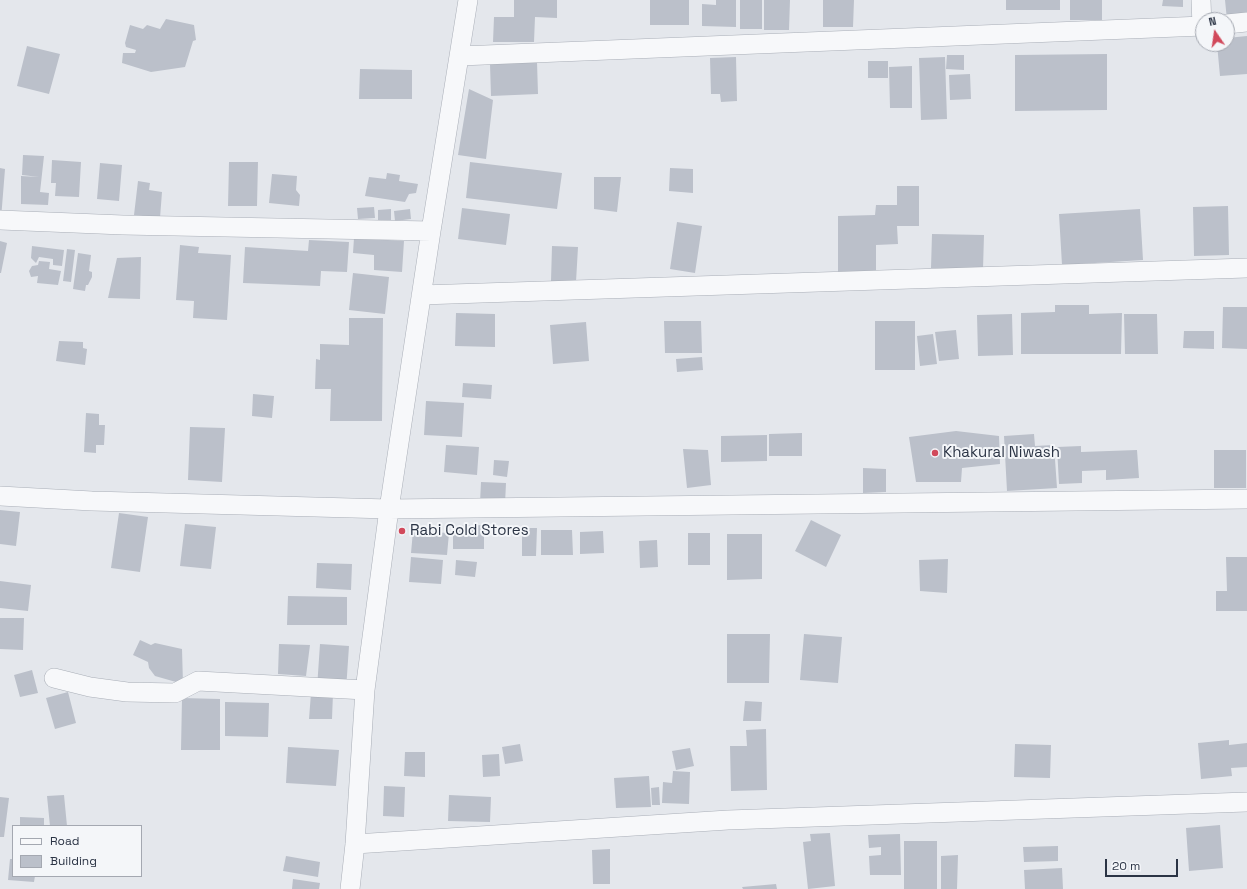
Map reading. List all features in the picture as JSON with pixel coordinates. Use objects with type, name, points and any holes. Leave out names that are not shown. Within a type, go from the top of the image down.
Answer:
[{"type":"street","points":[[350,889],[355,844],[365,690],[389,509],[468,0]]},
{"type":"street","points":[[1201,0],[1201,12]]},
{"type":"street","points":[[1235,23],[1247,22]]},
{"type":"street","points":[[460,56],[1195,26]]},
{"type":"street","points":[[0,220],[123,225],[431,231]]},
{"type":"street","points":[[421,295],[1247,268]]},
{"type":"street","points":[[0,496],[92,501],[389,509],[1247,500]]},
{"type":"street","points":[[54,678],[90,687],[127,692],[175,693],[198,681],[365,690]]},
{"type":"street","points":[[355,844],[728,820],[1247,802]]},
{"type":"building","points":[[514,0],[557,0],[557,18],[535,17],[534,42],[493,42],[494,17],[514,17]]},
{"type":"building","points":[[650,0],[689,0],[689,25],[650,25]]},
{"type":"building","points":[[716,0],[736,0],[736,27],[702,26],[702,4],[716,5]]},
{"type":"building","points":[[740,0],[762,0],[762,29],[740,29]]},
{"type":"building","points":[[764,0],[790,0],[789,30],[764,30]]},
{"type":"building","points":[[823,0],[854,0],[853,27],[823,27]]},
{"type":"building","points":[[1006,0],[1060,0],[1060,10],[1006,10]]},
{"type":"building","points":[[1070,0],[1102,0],[1102,20],[1070,20]]},
{"type":"building","points":[[1163,0],[1183,0],[1183,7],[1162,6]]},
{"type":"building","points":[[1225,0],[1247,0],[1247,21],[1235,20],[1235,12],[1226,12]]},
{"type":"building","points":[[166,19],[194,25],[196,40],[193,41],[185,67],[151,72],[122,63],[123,53],[135,53],[136,50],[126,47],[125,43],[130,25],[143,29],[147,25],[160,29]]},
{"type":"building","points":[[1247,36],[1247,74],[1220,76],[1218,52],[1235,52],[1235,37]]},
{"type":"building","points":[[27,46],[60,54],[49,94],[17,86]]},
{"type":"building","points":[[1107,54],[1107,110],[1015,111],[1015,55]]},
{"type":"building","points":[[947,55],[964,55],[964,70],[946,69]]},
{"type":"building","points":[[736,57],[737,101],[721,102],[720,94],[711,94],[710,58]]},
{"type":"building","points":[[945,57],[947,119],[921,120],[919,58]]},
{"type":"building","points":[[868,61],[888,61],[888,78],[868,78]]},
{"type":"building","points":[[537,62],[538,94],[491,96],[490,64]]},
{"type":"building","points":[[912,66],[912,108],[890,108],[889,67]]},
{"type":"building","points":[[360,69],[412,70],[412,99],[359,99]]},
{"type":"building","points":[[970,74],[971,99],[950,100],[949,75]]},
{"type":"building","points":[[469,89],[493,100],[486,159],[458,155]]},
{"type":"building","points":[[23,155],[44,156],[40,192],[49,193],[48,205],[21,204],[21,176],[39,177],[22,175]]},
{"type":"building","points":[[52,160],[81,162],[79,197],[55,196],[56,183],[51,183]]},
{"type":"building","points":[[229,162],[258,162],[257,206],[228,206]]},
{"type":"building","points":[[470,162],[562,173],[557,209],[466,198]]},
{"type":"building","points":[[100,163],[122,165],[119,201],[97,199]]},
{"type":"building","points":[[0,168],[5,169],[1,219],[0,219]]},
{"type":"building","points":[[670,168],[693,169],[693,193],[669,191]]},
{"type":"building","points":[[387,173],[400,175],[399,181],[418,184],[416,193],[409,194],[405,202],[365,196],[369,177],[386,179]]},
{"type":"building","points":[[272,174],[297,176],[296,190],[300,195],[299,206],[269,203]]},
{"type":"building","points":[[594,177],[621,177],[617,212],[594,209]]},
{"type":"building","points":[[138,181],[150,183],[149,190],[162,192],[160,218],[134,215]]},
{"type":"building","points":[[897,186],[919,186],[919,226],[897,226],[898,244],[876,245],[876,275],[838,275],[838,216],[875,215],[876,205],[897,205]]},
{"type":"building","points":[[1228,206],[1229,255],[1194,256],[1193,207]]},
{"type":"building","points":[[374,207],[375,218],[358,219],[357,208]]},
{"type":"building","points":[[462,208],[510,214],[506,245],[458,239]]},
{"type":"building","points":[[391,209],[391,220],[378,220],[378,210]]},
{"type":"building","points":[[410,209],[411,219],[395,221],[394,211]]},
{"type":"building","points":[[1140,209],[1143,260],[1062,265],[1059,214]]},
{"type":"building","points":[[677,222],[702,226],[695,273],[670,269]]},
{"type":"building","points":[[932,234],[984,235],[983,269],[931,268]]},
{"type":"building","points":[[354,238],[404,241],[402,272],[374,270],[374,255],[353,253]]},
{"type":"building","points":[[309,240],[349,242],[347,272],[321,271],[320,286],[243,283],[245,247],[308,251]]},
{"type":"building","points":[[0,241],[7,243],[1,273],[0,273]]},
{"type":"building","points":[[180,245],[199,247],[198,253],[231,255],[227,320],[193,318],[194,301],[176,300]]},
{"type":"building","points":[[32,246],[64,250],[62,266],[53,265],[53,259],[39,257],[36,263],[31,258]]},
{"type":"building","points":[[552,246],[578,247],[576,282],[551,281]]},
{"type":"building","points":[[67,249],[75,250],[71,282],[63,281]]},
{"type":"building","points":[[78,253],[91,255],[89,271],[92,272],[92,277],[88,285],[86,285],[85,291],[73,289]]},
{"type":"building","points":[[141,257],[140,299],[108,298],[117,258]]},
{"type":"building","points":[[39,261],[50,262],[49,269],[61,271],[58,285],[37,283],[38,276],[31,277],[29,271],[32,266],[38,265]]},
{"type":"building","points":[[353,273],[389,277],[385,314],[349,310]]},
{"type":"building","points":[[1055,305],[1089,305],[1089,314],[1122,313],[1121,354],[1021,354],[1021,313],[1055,312]]},
{"type":"building","points":[[1223,307],[1247,307],[1247,349],[1222,348]]},
{"type":"building","points":[[456,313],[495,314],[495,347],[455,346]]},
{"type":"building","points":[[1012,314],[1013,355],[978,356],[977,315]]},
{"type":"building","points":[[1124,314],[1157,314],[1158,354],[1125,354]]},
{"type":"building","points":[[349,318],[383,318],[382,421],[330,421],[331,389],[315,389],[316,359],[320,360],[320,344],[349,345]]},
{"type":"building","points":[[664,321],[701,321],[702,353],[665,353]]},
{"type":"building","points":[[875,321],[915,321],[915,370],[875,370]]},
{"type":"building","points":[[586,322],[589,361],[553,364],[550,325]]},
{"type":"building","points":[[956,330],[959,359],[939,361],[935,332]]},
{"type":"building","points":[[1184,331],[1214,331],[1214,349],[1183,348]]},
{"type":"building","points":[[933,334],[937,364],[920,366],[917,336]]},
{"type":"building","points":[[59,341],[83,342],[83,348],[87,349],[85,365],[56,361]]},
{"type":"building","points":[[702,357],[703,370],[677,372],[676,359]]},
{"type":"building","points":[[463,383],[492,385],[491,399],[462,397]]},
{"type":"building","points":[[253,394],[274,396],[272,418],[252,416]]},
{"type":"building","points":[[426,401],[464,403],[462,437],[424,435]]},
{"type":"building","points":[[86,413],[99,414],[99,425],[105,425],[104,445],[96,445],[96,453],[84,452]]},
{"type":"building","points":[[190,427],[225,428],[222,482],[188,480]]},
{"type":"building","name":"Khakural Niwash","points":[[956,431],[999,436],[1000,464],[962,468],[961,482],[916,482],[909,437]]},
{"type":"building","points":[[802,433],[802,456],[769,456],[769,434]]},
{"type":"building","points":[[1034,434],[1035,446],[1054,445],[1057,488],[1007,491],[1004,436]]},
{"type":"building","points":[[767,435],[767,461],[721,462],[721,436]]},
{"type":"building","points":[[446,445],[479,447],[477,475],[444,472]]},
{"type":"building","points":[[1081,446],[1081,452],[1137,450],[1139,478],[1106,480],[1106,470],[1082,471],[1082,483],[1059,484],[1057,447]]},
{"type":"building","points":[[683,449],[708,450],[711,485],[687,488]]},
{"type":"building","points":[[1214,450],[1246,450],[1246,488],[1214,488]]},
{"type":"building","points":[[494,460],[509,461],[507,477],[493,475]]},
{"type":"building","points":[[863,468],[886,469],[886,492],[863,493]]},
{"type":"building","points":[[481,482],[506,483],[505,504],[480,503]]},
{"type":"building","points":[[0,510],[20,512],[16,546],[0,544]]},
{"type":"building","points":[[119,513],[148,517],[140,572],[111,568]]},
{"type":"building","points":[[811,520],[841,535],[826,567],[795,551]]},
{"type":"building","points":[[185,524],[216,527],[211,569],[180,566]]},
{"type":"building","points":[[484,525],[484,549],[453,549],[453,526]]},
{"type":"building","points":[[522,528],[537,528],[536,556],[522,556]]},
{"type":"building","points":[[541,530],[572,530],[573,555],[541,555]]},
{"type":"building","points":[[413,531],[449,533],[447,555],[411,553]]},
{"type":"building","points":[[603,531],[604,553],[580,554],[580,532]]},
{"type":"building","points":[[688,533],[710,533],[710,565],[688,565]]},
{"type":"building","points":[[727,534],[762,534],[762,579],[727,580]]},
{"type":"building","points":[[657,540],[658,567],[640,568],[639,541]]},
{"type":"building","points":[[411,557],[443,560],[441,584],[409,582]]},
{"type":"building","points":[[1226,557],[1247,557],[1247,611],[1216,611],[1216,591],[1227,591]]},
{"type":"building","points":[[948,559],[947,593],[920,591],[919,560]]},
{"type":"building","points":[[456,560],[477,562],[475,577],[455,575]]},
{"type":"building","points":[[317,563],[352,564],[351,590],[316,588]]},
{"type":"building","points":[[0,581],[31,585],[28,611],[0,608]]},
{"type":"building","points":[[288,596],[347,597],[347,625],[287,625]]},
{"type":"building","points":[[0,618],[24,618],[23,650],[0,649]]},
{"type":"building","points":[[727,634],[770,634],[769,683],[727,683]]},
{"type":"building","points":[[804,634],[842,637],[838,683],[800,680]]},
{"type":"building","points":[[140,640],[151,645],[155,643],[182,649],[183,684],[155,676],[149,668],[148,662],[133,655]]},
{"type":"building","points":[[279,644],[310,645],[306,676],[278,674]]},
{"type":"building","points":[[320,644],[349,646],[346,690],[317,688]]},
{"type":"building","points":[[32,670],[38,693],[20,697],[14,675]]},
{"type":"building","points":[[68,692],[76,723],[55,729],[46,698]]},
{"type":"building","points":[[311,693],[333,693],[332,719],[309,719]]},
{"type":"building","points":[[182,698],[220,699],[220,750],[181,750]]},
{"type":"building","points":[[745,701],[762,702],[761,721],[743,721]]},
{"type":"building","points":[[225,702],[269,703],[268,737],[225,736]]},
{"type":"building","points":[[766,729],[767,790],[731,791],[730,746],[747,746],[746,730]]},
{"type":"building","points":[[1229,740],[1229,745],[1247,743],[1247,767],[1231,768],[1232,776],[1201,779],[1198,743]]},
{"type":"building","points":[[520,744],[523,761],[505,764],[502,747]]},
{"type":"building","points":[[1015,744],[1051,745],[1050,778],[1014,777]]},
{"type":"building","points":[[288,747],[339,750],[336,786],[286,783]]},
{"type":"building","points":[[690,748],[694,766],[676,770],[672,751]]},
{"type":"building","points":[[405,752],[425,752],[425,777],[404,776]]},
{"type":"building","points":[[499,754],[500,776],[483,777],[482,755]]},
{"type":"building","points":[[673,771],[690,772],[689,804],[662,803],[663,782],[672,783]]},
{"type":"building","points":[[649,776],[651,807],[616,808],[614,778]]},
{"type":"building","points":[[384,786],[405,787],[404,817],[383,816]]},
{"type":"building","points":[[659,787],[660,805],[652,805],[651,788]]},
{"type":"building","points":[[64,795],[67,825],[50,825],[47,796]]},
{"type":"building","points":[[449,795],[491,797],[490,822],[448,821]]},
{"type":"building","points":[[0,797],[9,798],[4,837],[0,837]]},
{"type":"building","points":[[20,817],[44,818],[44,825],[20,825]]},
{"type":"building","points":[[1220,825],[1223,868],[1189,871],[1186,828]]},
{"type":"building","points":[[830,833],[835,886],[808,889],[803,842],[811,841],[810,834]]},
{"type":"building","points":[[900,834],[901,875],[870,875],[869,856],[881,855],[881,847],[869,848],[868,835]]},
{"type":"building","points":[[904,841],[937,841],[937,889],[904,889]]},
{"type":"building","points":[[1058,846],[1058,861],[1024,862],[1023,847]]},
{"type":"building","points":[[610,849],[610,884],[593,884],[592,850]]},
{"type":"building","points":[[958,855],[957,889],[941,889],[941,856]]},
{"type":"building","points":[[286,856],[320,862],[318,877],[283,871]]},
{"type":"building","points":[[10,859],[12,859],[12,877],[35,877],[34,882],[8,880]]},
{"type":"building","points":[[1062,868],[1063,889],[1025,889],[1024,870]]},
{"type":"building","points":[[293,879],[320,883],[319,889],[292,889]]},
{"type":"building","points":[[776,884],[777,889],[743,889],[742,887]]},
{"type":"place","name":"Khakural Niwash","points":[[935,453]]},
{"type":"place","name":"Rabi Cold Stores","points":[[402,531]]}]
